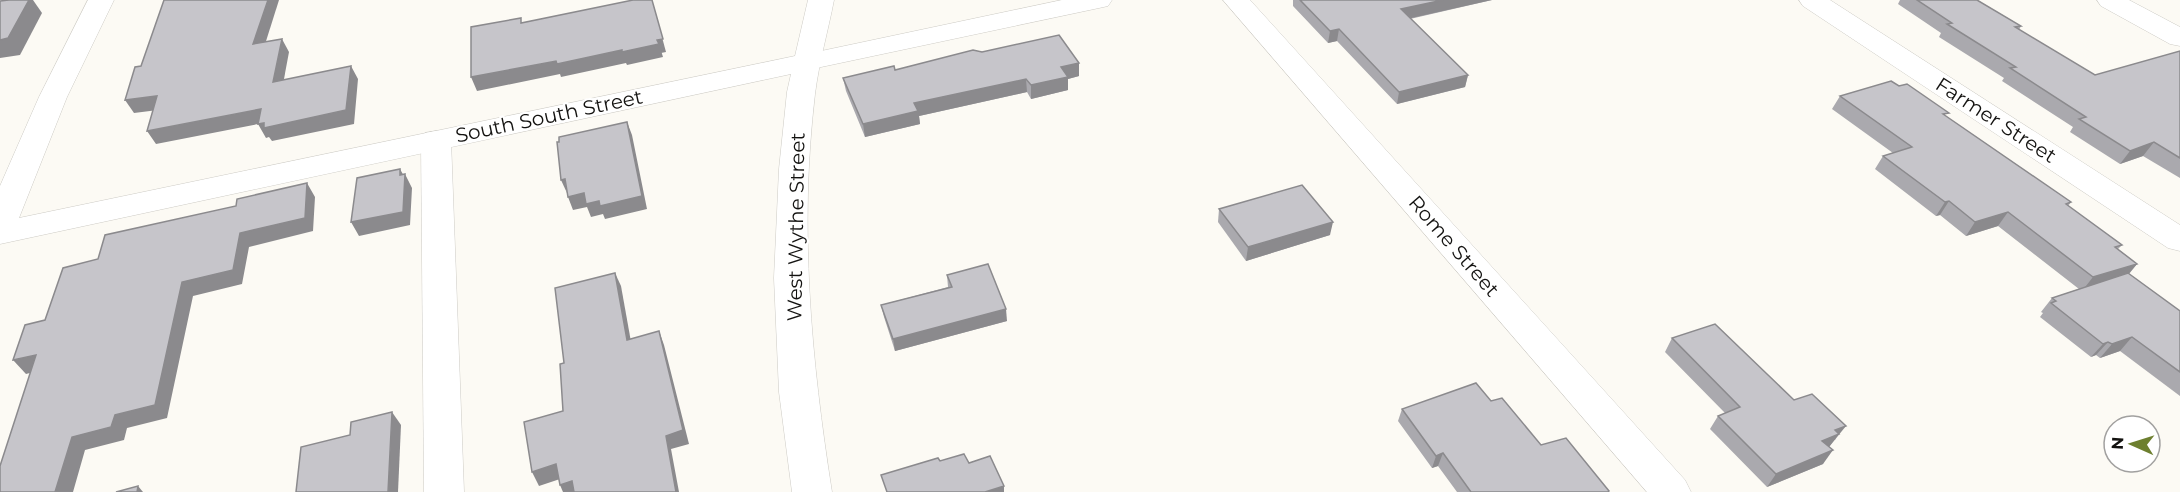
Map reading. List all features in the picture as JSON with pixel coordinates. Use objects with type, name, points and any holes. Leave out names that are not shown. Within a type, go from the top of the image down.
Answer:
[{"type":"main road","points":[[0,224],[53,97],[101,0]]},
{"type":"main road","name":"West Wythe Street","points":[[812,492],[798,392],[791,278],[794,169],[807,62],[821,0]]},
{"type":"main road","name":"South South Street","points":[[0,233],[1099,0]]},
{"type":"main road","name":"Rome Street","points":[[1236,0],[1671,492]]},
{"type":"main road","name":"Farmer Street","points":[[1812,0],[2180,240]]},
{"type":"main road","points":[[2110,0],[2180,38]]},
{"type":"main road","points":[[436,140],[444,492]]},
{"type":"building","points":[[29,0],[8,38],[0,40],[0,1]]},
{"type":"building","points":[[164,0],[268,0],[253,44],[282,39],[273,82],[351,66],[346,110],[264,128],[264,123],[258,124],[261,109],[147,131],[157,96],[125,100],[135,67],[141,66]]},
{"type":"building","points":[[633,0],[652,0],[663,39],[657,40],[659,44],[557,64],[556,61],[471,77],[471,27],[521,18],[521,23]]},
{"type":"building","points":[[1300,0],[1443,0],[1401,9],[1468,75],[1399,92],[1339,29],[1330,31]]},
{"type":"building","points":[[1917,0],[1977,0],[2021,26],[2015,27],[2095,75],[2180,51],[2180,158],[2154,142],[2130,151],[2079,119],[2086,117],[2010,68],[2016,67],[1947,24],[1952,23]]},
{"type":"building","points":[[1059,35],[1079,63],[1061,67],[1068,77],[1031,85],[1026,79],[914,103],[918,111],[863,124],[843,78],[894,66],[895,70],[973,50],[982,52]]},
{"type":"building","points":[[1891,81],[1899,86],[1907,84],[1949,113],[1943,114],[2071,202],[2066,204],[2122,245],[2115,247],[2137,264],[2093,277],[2008,212],[1975,222],[1949,201],[1945,202],[1883,156],[1912,147],[1840,96]]},
{"type":"building","points":[[627,122],[642,196],[600,206],[599,201],[586,204],[584,193],[568,197],[565,179],[561,180],[557,142],[559,142],[559,137]]},
{"type":"building","points":[[400,169],[400,175],[405,174],[403,212],[351,222],[357,178]]},
{"type":"building","points":[[307,183],[305,218],[240,233],[233,270],[182,282],[155,405],[115,415],[111,427],[72,437],[55,492],[0,492],[0,466],[36,355],[13,360],[25,325],[45,320],[63,268],[98,259],[105,235],[236,206],[237,199]]},
{"type":"building","points":[[1302,185],[1333,222],[1248,247],[1219,209]]},
{"type":"building","points":[[988,264],[1006,309],[893,339],[881,305],[952,287],[947,275]]},
{"type":"building","points":[[615,273],[627,340],[659,331],[683,430],[666,436],[676,492],[574,492],[572,481],[560,485],[556,464],[532,472],[524,422],[563,411],[560,364],[564,363],[555,288]]},
{"type":"building","points":[[2128,273],[2180,311],[2180,372],[2132,337],[2112,344],[2108,342],[2103,344],[2051,303],[2056,301],[2052,298]]},
{"type":"building","points":[[1715,324],[1794,400],[1812,394],[1846,426],[1835,430],[1839,434],[1822,441],[1833,450],[1776,474],[1718,416],[1740,407],[1672,338]]},
{"type":"building","points":[[1476,383],[1491,401],[1502,398],[1541,445],[1566,438],[1609,491],[1471,492],[1443,453],[1436,456],[1402,409]]},
{"type":"building","points":[[392,412],[388,492],[296,492],[301,447],[350,435],[351,422]]},
{"type":"building","points":[[964,454],[969,463],[990,456],[1004,486],[985,492],[887,492],[881,475],[938,458],[940,461]]},
{"type":"building","points":[[138,486],[137,492],[116,492]]}]
